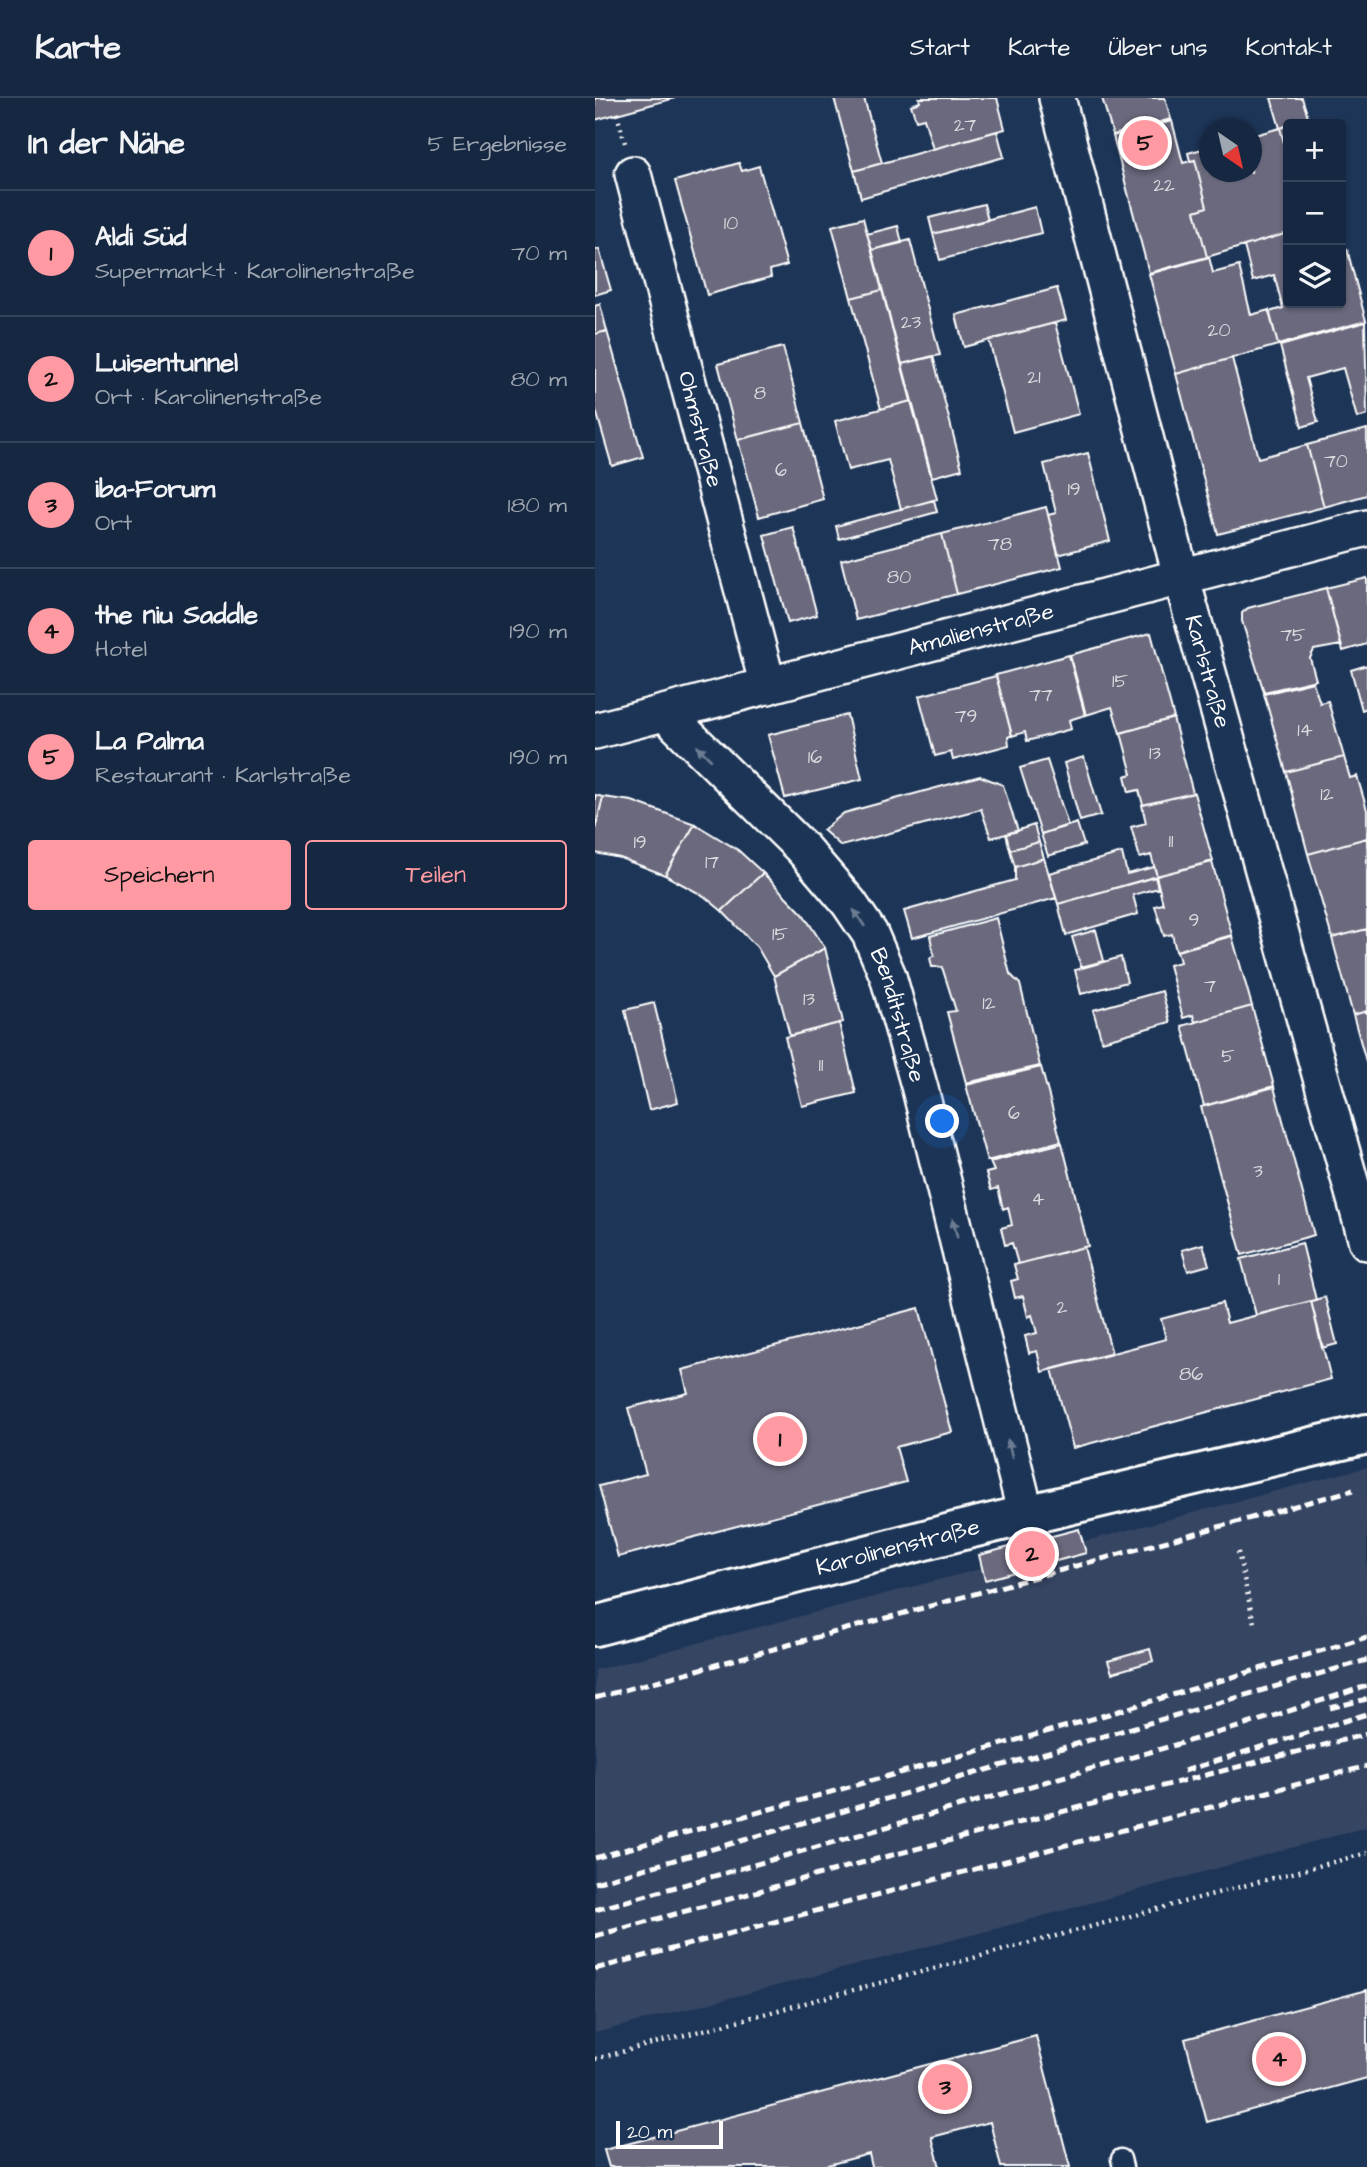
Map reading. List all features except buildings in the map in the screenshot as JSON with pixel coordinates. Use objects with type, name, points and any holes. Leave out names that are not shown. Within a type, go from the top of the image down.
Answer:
[{"type":"street","name":"Karlstraße","points":[[1057,98],[1181,576],[1367,1242]]},
{"type":"street","name":"Ohmstraße","points":[[633,174],[768,686]]},
{"type":"street","name":"Amalienstraße","points":[[595,731],[1367,528]]},
{"type":"street","name":"Benditstraße","points":[[665,713],[802,848],[849,903],[870,933],[888,976],[920,1089],[1026,1515]]},
{"type":"street","name":"Karolinenstraße","points":[[595,1626],[1026,1515],[1367,1434]]},
{"type":"path","points":[[1238,1552],[1254,1623]]},
{"type":"path","points":[[595,2059],[1367,1853]]},
{"type":"shaded area","points":[[1367,1467],[1367,1827],[1018,1923],[595,2033],[595,1670]]},
{"type":"railway","points":[[595,1698],[1353,1490]]},
{"type":"railway","points":[[595,1858],[1085,1721],[1367,1637]]},
{"type":"railway","points":[[595,1883],[1367,1660]]},
{"type":"railway","points":[[595,1910],[1245,1725],[1367,1686]]},
{"type":"railway","points":[[1330,1708],[1367,1699]]},
{"type":"railway","points":[[1184,1771],[1367,1714]]},
{"type":"railway","points":[[595,1936],[861,1863],[1367,1734]]},
{"type":"railway","points":[[595,1969],[1367,1766]]},
{"type":"place","name":"La Palma","points":[[1145,143]]},
{"type":"place","name":"Aldi Süd","points":[[780,1439]]},
{"type":"place","name":"Luisentunnel","points":[[1032,1554]]},
{"type":"place","name":"the niu Saddle","points":[[1279,2059]]},
{"type":"place","name":"iba-Forum","points":[[945,2087]]}]
